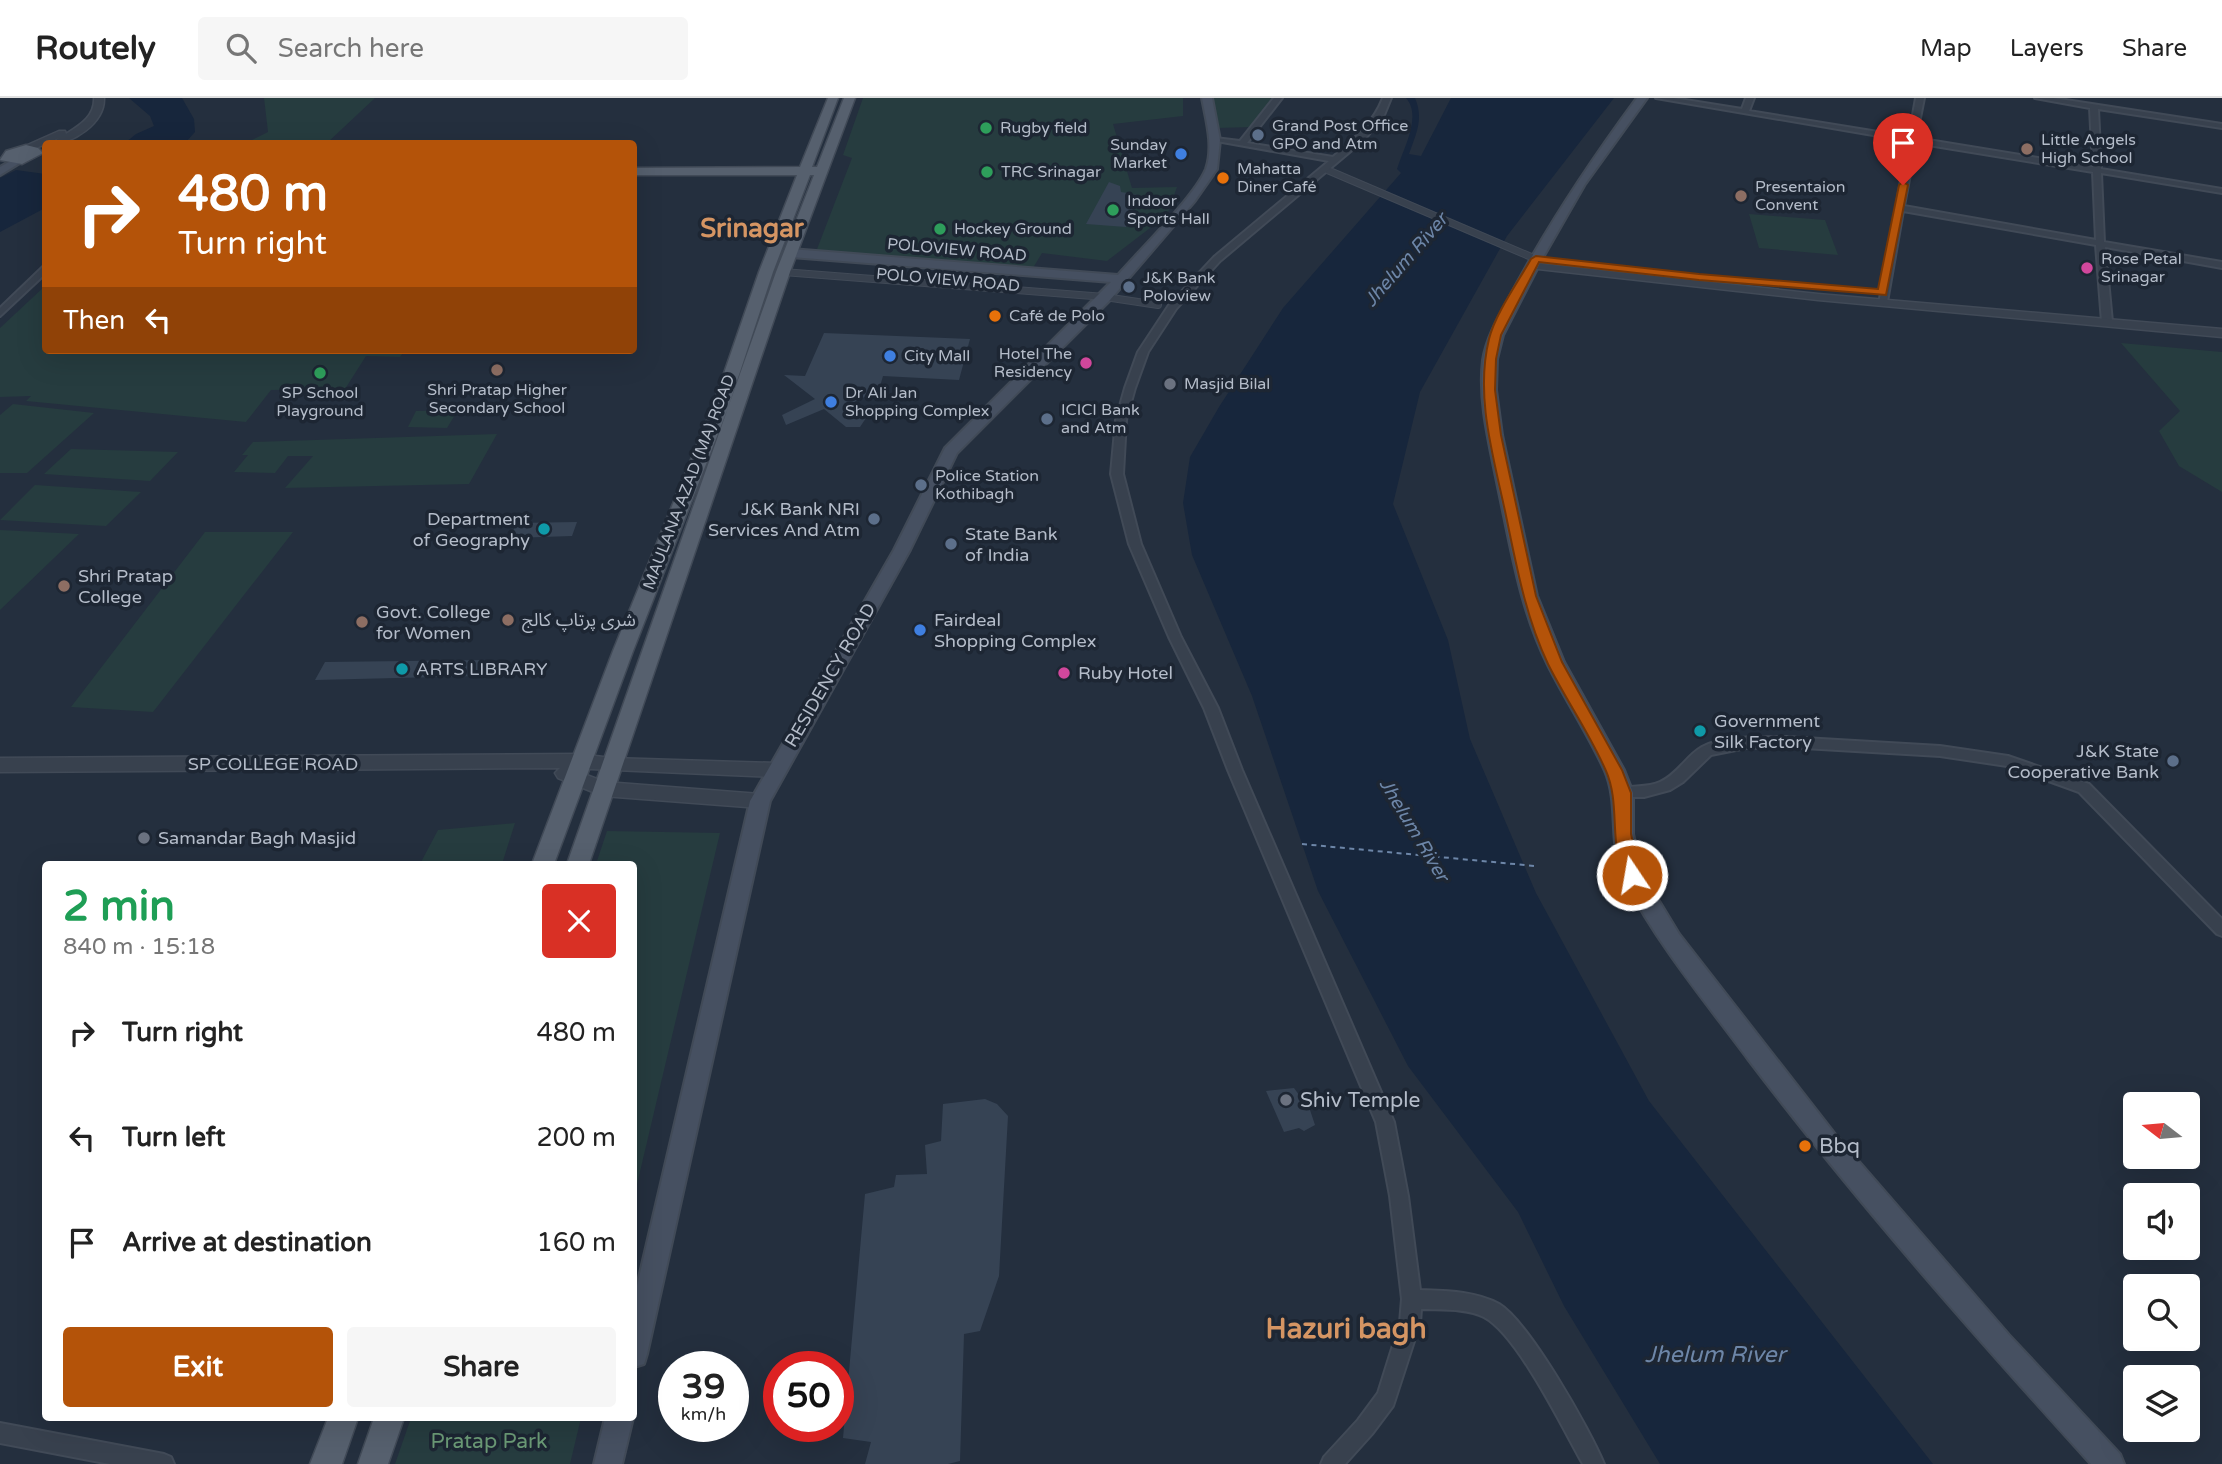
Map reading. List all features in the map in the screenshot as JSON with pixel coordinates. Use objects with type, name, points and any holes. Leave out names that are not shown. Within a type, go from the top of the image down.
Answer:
[{"type":"main road","name":"MAULANA AZAD (MA) ROAD","points":[[579,861],[787,264],[833,98]]},
{"type":"main road","name":"MAULANA AZAD (MA) ROAD","points":[[544,861],[580,761],[720,408],[766,272],[849,98]]},
{"type":"main road","name":"RESIDENCY ROAD","points":[[637,1341],[760,801],[902,550],[950,451],[1108,295],[1190,200],[1211,169],[1215,140],[1207,98]]},
{"type":"main road","points":[[1642,98],[1580,184],[1496,335],[1490,359],[1489,390],[1495,435],[1529,596],[1555,662],[1614,770],[1623,793],[1623,834],[1632,875],[1671,940],[1825,1140],[2000,1344],[2110,1464]]},
{"type":"main road","points":[[0,172],[20,156],[42,163]]},
{"type":"main road","points":[[637,171],[813,173]]},
{"type":"main road","points":[[637,177],[813,173]]},
{"type":"main road","name":"POLOVIEW ROAD","points":[[787,264],[1121,279]]},
{"type":"main road","points":[[326,1464],[342,1421]]},
{"type":"main road","points":[[373,1464],[388,1421]]},
{"type":"main road","points":[[608,1464],[618,1421]]},
{"type":"street","points":[[61,140],[99,112],[99,98]]},
{"type":"street","points":[[1242,144],[1278,98]]},
{"type":"street","points":[[1331,1464],[1386,1399],[1410,1324],[1412,1299],[1399,1196],[1385,1122],[1266,845],[1211,708],[1175,637],[1135,544],[1116,474],[1121,420],[1130,388],[1143,352],[1166,306],[1373,126],[1387,98]]},
{"type":"street","points":[[1660,98],[2222,191]]},
{"type":"street","points":[[1745,112],[1749,98]]},
{"type":"street","points":[[1882,298],[1920,98]]},
{"type":"street","points":[[2039,98],[2222,126]]},
{"type":"street","points":[[2141,114],[2145,106]]},
{"type":"street","points":[[2094,107],[2106,318]]},
{"type":"street","points":[[53,140],[82,126]]},
{"type":"street","points":[[1215,140],[1336,160]]},
{"type":"street","points":[[20,156],[42,145]]},
{"type":"street","points":[[1325,169],[1510,246],[1534,263],[1882,298],[2222,326]]},
{"type":"street","points":[[1899,208],[2222,265]]},
{"type":"street","points":[[787,264],[1108,295],[1166,306]]},
{"type":"street","points":[[0,313],[42,271]]},
{"type":"street","points":[[2106,318],[2222,333]]},
{"type":"street","points":[[1623,793],[1644,792],[1665,786],[1678,778],[1706,751],[1746,743],[1787,742],[1940,751],[2008,761],[2084,788],[2222,929]]},
{"type":"street","name":"SP COLLEGE ROAD","points":[[0,765],[580,761],[611,765],[776,770]]},
{"type":"street","points":[[546,762],[574,779],[603,789],[760,801]]},
{"type":"street","points":[[1412,1299],[1464,1302],[1494,1312],[1523,1342],[1594,1464]]},
{"type":"street","points":[[0,1433],[164,1464]]},
{"type":"green space","points":[[264,98],[375,98],[330,140],[252,140],[268,132]]},
{"type":"green space","name":"TRC Srinagar","points":[[863,98],[1183,98],[1183,116],[1113,124],[1132,188],[1177,187],[1167,215],[1107,261],[1042,253],[1030,273],[814,257],[852,158],[843,155]]},
{"type":"green space","points":[[1213,98],[1272,98],[1252,127],[1217,128]]},
{"type":"green space","points":[[1749,214],[1825,220],[1838,255],[1759,248]]},
{"type":"green space","points":[[42,289],[42,354],[402,354],[400,357],[366,356],[345,389],[271,390],[246,422],[26,401],[31,396],[0,397],[0,328]]},
{"type":"green space","points":[[2121,343],[2222,352],[2222,492],[2179,466],[2159,431],[2180,411]]},
{"type":"green space","points":[[13,404],[94,413],[27,473],[0,473],[0,415]]},
{"type":"green space","points":[[458,410],[447,428],[408,427],[416,411]]},
{"type":"green space","points":[[497,434],[469,484],[285,488],[313,456],[288,456],[275,473],[234,472],[248,455],[242,455],[253,442]]},
{"type":"green space","points":[[71,449],[178,452],[150,481],[44,474]]},
{"type":"green space","points":[[35,485],[141,492],[106,526],[0,520]]},
{"type":"green space","points":[[0,530],[79,534],[0,610]]},
{"type":"green space","points":[[205,532],[293,532],[153,712],[71,707]]},
{"type":"green space","points":[[515,823],[503,861],[422,861],[438,830]]},
{"type":"green space","points":[[607,831],[720,833],[637,1184],[637,861],[597,861]]},
{"type":"green space","name":"Pratap Park","points":[[410,1421],[580,1421],[570,1464],[395,1464]]},
{"type":"water","points":[[129,98],[182,98],[194,119],[195,132],[188,140],[129,140],[154,126],[150,116]]},
{"type":"water","name":"Jhelum River","points":[[1406,98],[1415,98],[1419,113],[1418,126],[1409,154],[1421,156],[1451,98],[1614,98],[1507,236],[1420,392],[1393,504],[1448,640],[1470,739],[1536,893],[1649,1101],[1933,1464],[1660,1464],[1564,1306],[1518,1212],[1408,1066],[1318,891],[1252,696],[1192,555],[1183,503],[1190,457],[1283,308],[1401,173],[1397,169],[1412,123],[1410,105]]},
{"type":"water","points":[[16,170],[42,174],[42,210],[0,232],[0,178]]},
{"type":"building","name":"Indoor Sports Hall","points":[[1109,182],[1120,186],[1121,192],[1139,195],[1126,227],[1086,224]]},
{"type":"building","name":"City Mall","points":[[824,333],[970,339],[959,380],[883,376],[879,390],[848,405],[866,418],[860,427],[846,427],[824,409],[786,425],[782,415],[815,399],[784,375],[805,376]]},
{"type":"building","name":"Department of Geography","points":[[577,522],[572,536],[512,538],[515,523]]},
{"type":"building","name":"ARTS LIBRARY","points":[[488,660],[478,676],[315,680],[325,662]]},
{"type":"building","name":"Shiv Temple","points":[[1294,1088],[1310,1110],[1315,1125],[1304,1131],[1299,1128],[1284,1132],[1266,1091]]},
{"type":"building","points":[[985,1099],[997,1104],[1008,1116],[999,1276],[980,1331],[964,1334],[960,1461],[948,1464],[865,1464],[871,1442],[854,1440],[854,1351],[851,1351],[865,1194],[894,1187],[896,1175],[927,1174],[925,1145],[941,1141],[943,1104]]},
{"type":"ferry route","points":[[1302,844],[1535,866]]},
{"type":"place","name":"Rugby field","points":[[986,128]]},
{"type":"place","name":"Grand Post Office GPO and Atm","points":[[1258,135]]},
{"type":"place","name":"Little Angels High School","points":[[2027,149]]},
{"type":"place","name":"Sunday Market","points":[[1181,154]]},
{"type":"place","name":"TRC Srinagar","points":[[987,172]]},
{"type":"place","name":"Mahatta Diner Café","points":[[1223,178]]},
{"type":"place","name":"Presentaion Convent","points":[[1741,196]]},
{"type":"place","name":"Indoor Sports Hall","points":[[1113,210]]},
{"type":"place","name":"Hockey Ground","points":[[940,229]]},
{"type":"place","name":"Rose Petal Srinagar","points":[[2087,268]]},
{"type":"place","name":"J&K Bank Poloview","points":[[1129,287]]},
{"type":"place","name":"Café de Polo","points":[[995,316]]},
{"type":"place","name":"City Mall","points":[[890,356]]},
{"type":"place","name":"Hotel The Residency","points":[[1086,363]]},
{"type":"place","name":"Shri Pratap Higher Secondary School","points":[[497,370]]},
{"type":"place","name":"SP School Playground","points":[[320,373]]},
{"type":"place","name":"Masjid Bilal","points":[[1170,384]]},
{"type":"place","name":"Dr Ali Jan Shopping Complex","points":[[831,402]]},
{"type":"place","name":"ICICI Bank and Atm","points":[[1047,419]]},
{"type":"place","name":"Police Station Kothibagh","points":[[921,485]]},
{"type":"place","name":"J&K Bank NRI Services And Atm","points":[[874,519]]},
{"type":"place","name":"Department of Geography","points":[[544,529]]},
{"type":"place","name":"State Bank of India","points":[[951,544]]},
{"type":"place","name":"Shri Pratap College","points":[[64,586]]},
{"type":"place","name":"شری پرتاپ کالج","points":[[508,620]]},
{"type":"place","name":"Govt. College for Women","points":[[362,622]]},
{"type":"place","name":"Fairdeal Shopping Complex","points":[[920,630]]},
{"type":"place","name":"ARTS LIBRARY","points":[[402,669]]},
{"type":"place","name":"Ruby Hotel","points":[[1064,673]]},
{"type":"place","name":"Government Silk Factory","points":[[1700,731]]},
{"type":"place","name":"J&K State Cooperative Bank","points":[[2173,761]]},
{"type":"place","name":"Samandar Bagh Masjid","points":[[144,838]]},
{"type":"place","name":"Shiv Temple","points":[[1286,1100]]},
{"type":"place","name":"Bbq","points":[[1805,1146]]},
{"type":"district","name":"Srinagar","points":[[752,228]]},
{"type":"district","name":"Hazuri bagh","points":[[1346,1329]]},
{"type":"route","points":[[1632,875],[1623,834],[1623,793],[1614,770],[1555,662],[1529,596],[1495,435],[1489,390],[1490,359],[1496,335],[1536,259],[1883,293],[1903,185]]}]
